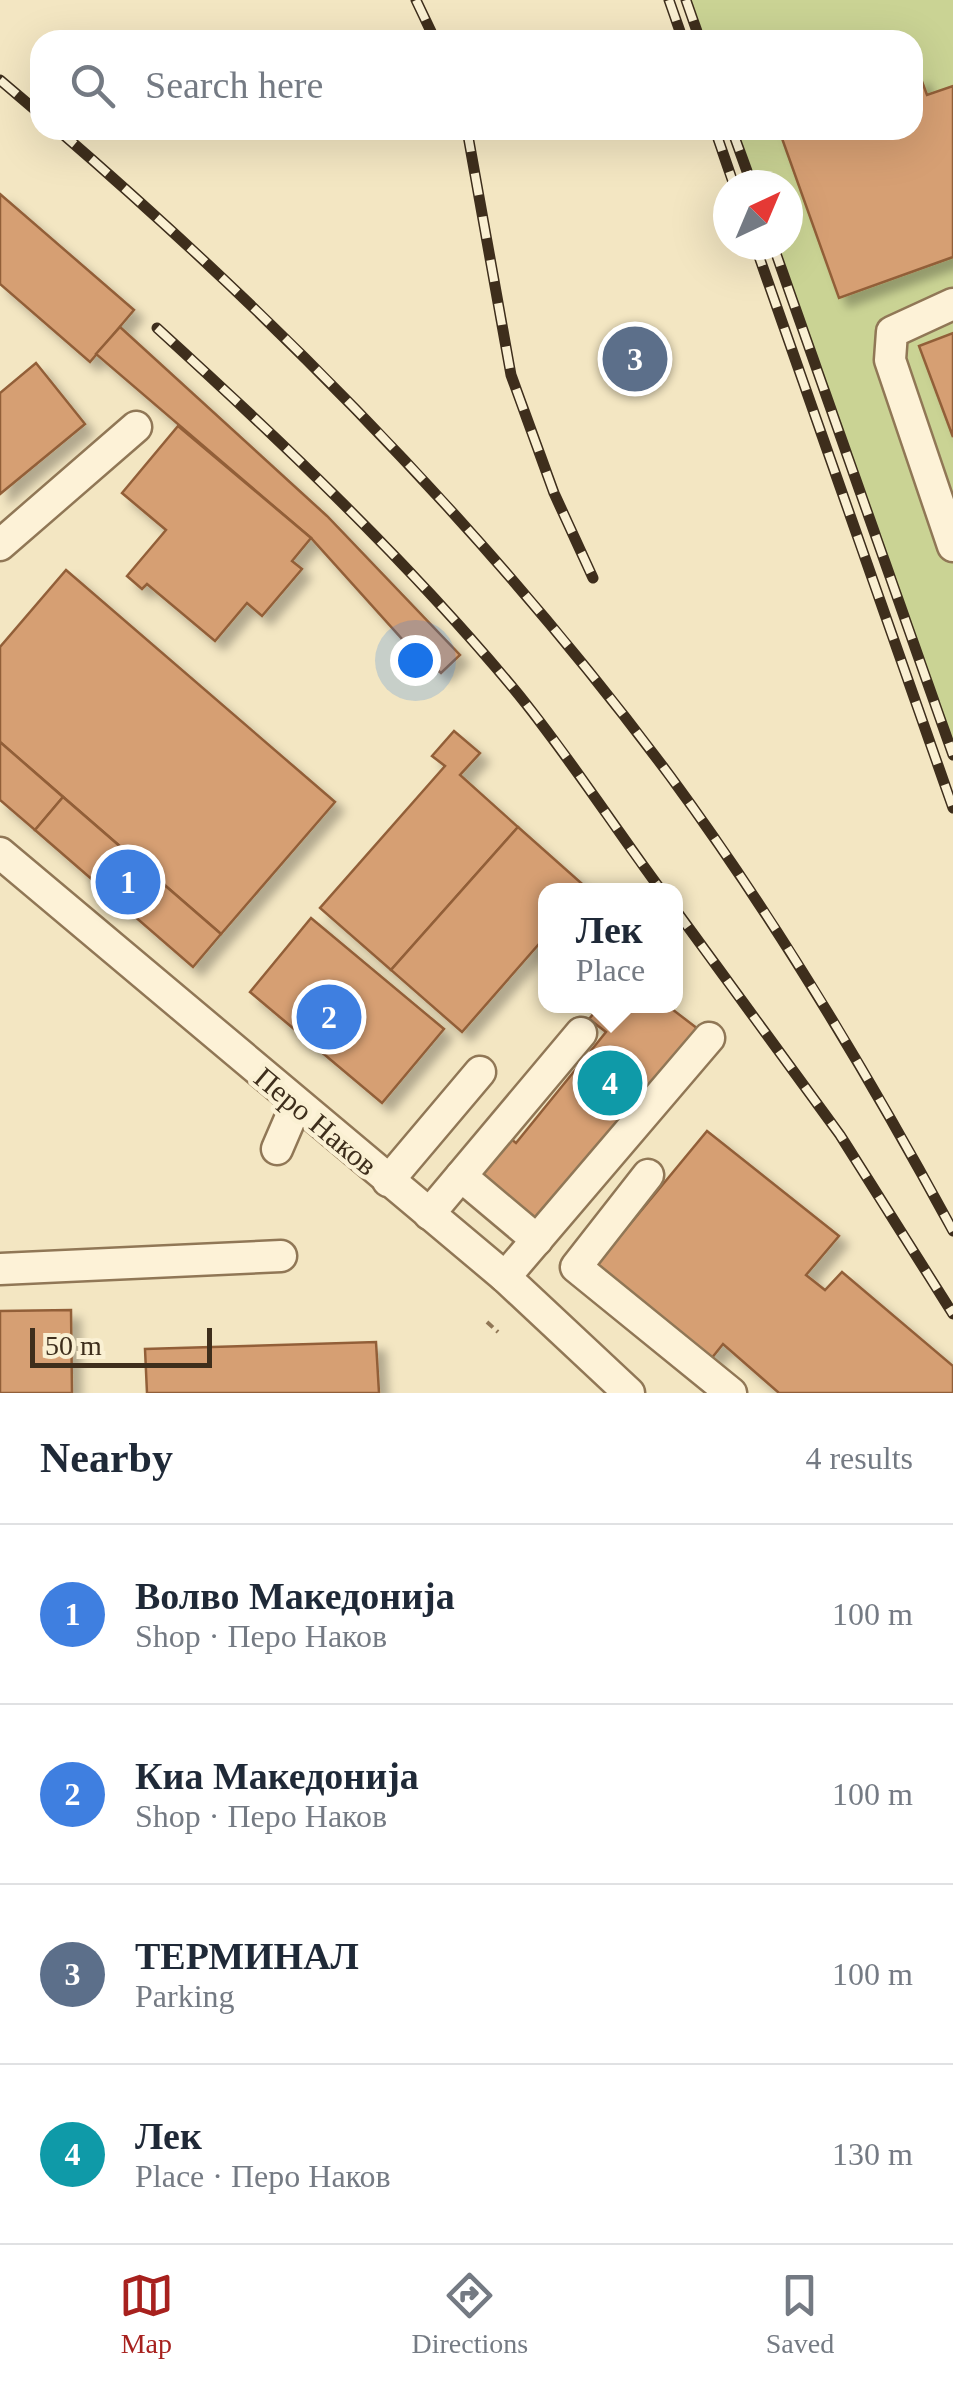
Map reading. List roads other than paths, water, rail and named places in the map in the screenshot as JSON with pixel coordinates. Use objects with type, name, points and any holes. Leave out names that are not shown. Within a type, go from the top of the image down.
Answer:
[{"type":"street","points":[[953,304],[892,332],[890,360],[953,546]]},
{"type":"street","points":[[0,545],[136,427]]},
{"type":"street","name":"Перо Наков","points":[[0,853],[296,1106],[505,1277],[630,1393]]},
{"type":"street","points":[[430,1214],[580,1033]]},
{"type":"street","points":[[505,1277],[709,1038]]},
{"type":"street","points":[[388,1181],[480,1072]]},
{"type":"street","points":[[277,1149],[296,1106]]},
{"type":"street","points":[[648,1175],[576,1266],[726,1384]]},
{"type":"street","points":[[461,1176],[536,1240]]},
{"type":"street","points":[[0,1269],[282,1256]]},
{"type":"railway","points":[[416,0],[430,30]]},
{"type":"railway","points":[[669,0],[680,30]]},
{"type":"railway","points":[[686,0],[696,30]]},
{"type":"railway","points":[[0,80],[30,106]]},
{"type":"railway","points":[[69,140],[224,279],[382,436],[458,518],[602,688],[709,830],[784,942],[953,1231]]},
{"type":"railway","points":[[469,140],[511,375],[554,493],[593,578]]},
{"type":"railway","points":[[718,140],[729,170]]},
{"type":"railway","points":[[736,140],[747,170]]},
{"type":"railway","points":[[760,260],[953,808]]},
{"type":"railway","points":[[778,260],[953,755]]},
{"type":"railway","points":[[157,328],[342,502],[430,593],[514,689],[656,883]]},
{"type":"railway","points":[[683,920],[840,1135],[953,1314]]},
{"type":"place","name":"ТЕРМИНАЛ","points":[[635,359]]},
{"type":"place","name":"Волво Македонија","points":[[128,882]]},
{"type":"place","name":"Киа Македонија","points":[[329,1017]]},
{"type":"place","name":"Лек","points":[[610,1083]]}]
